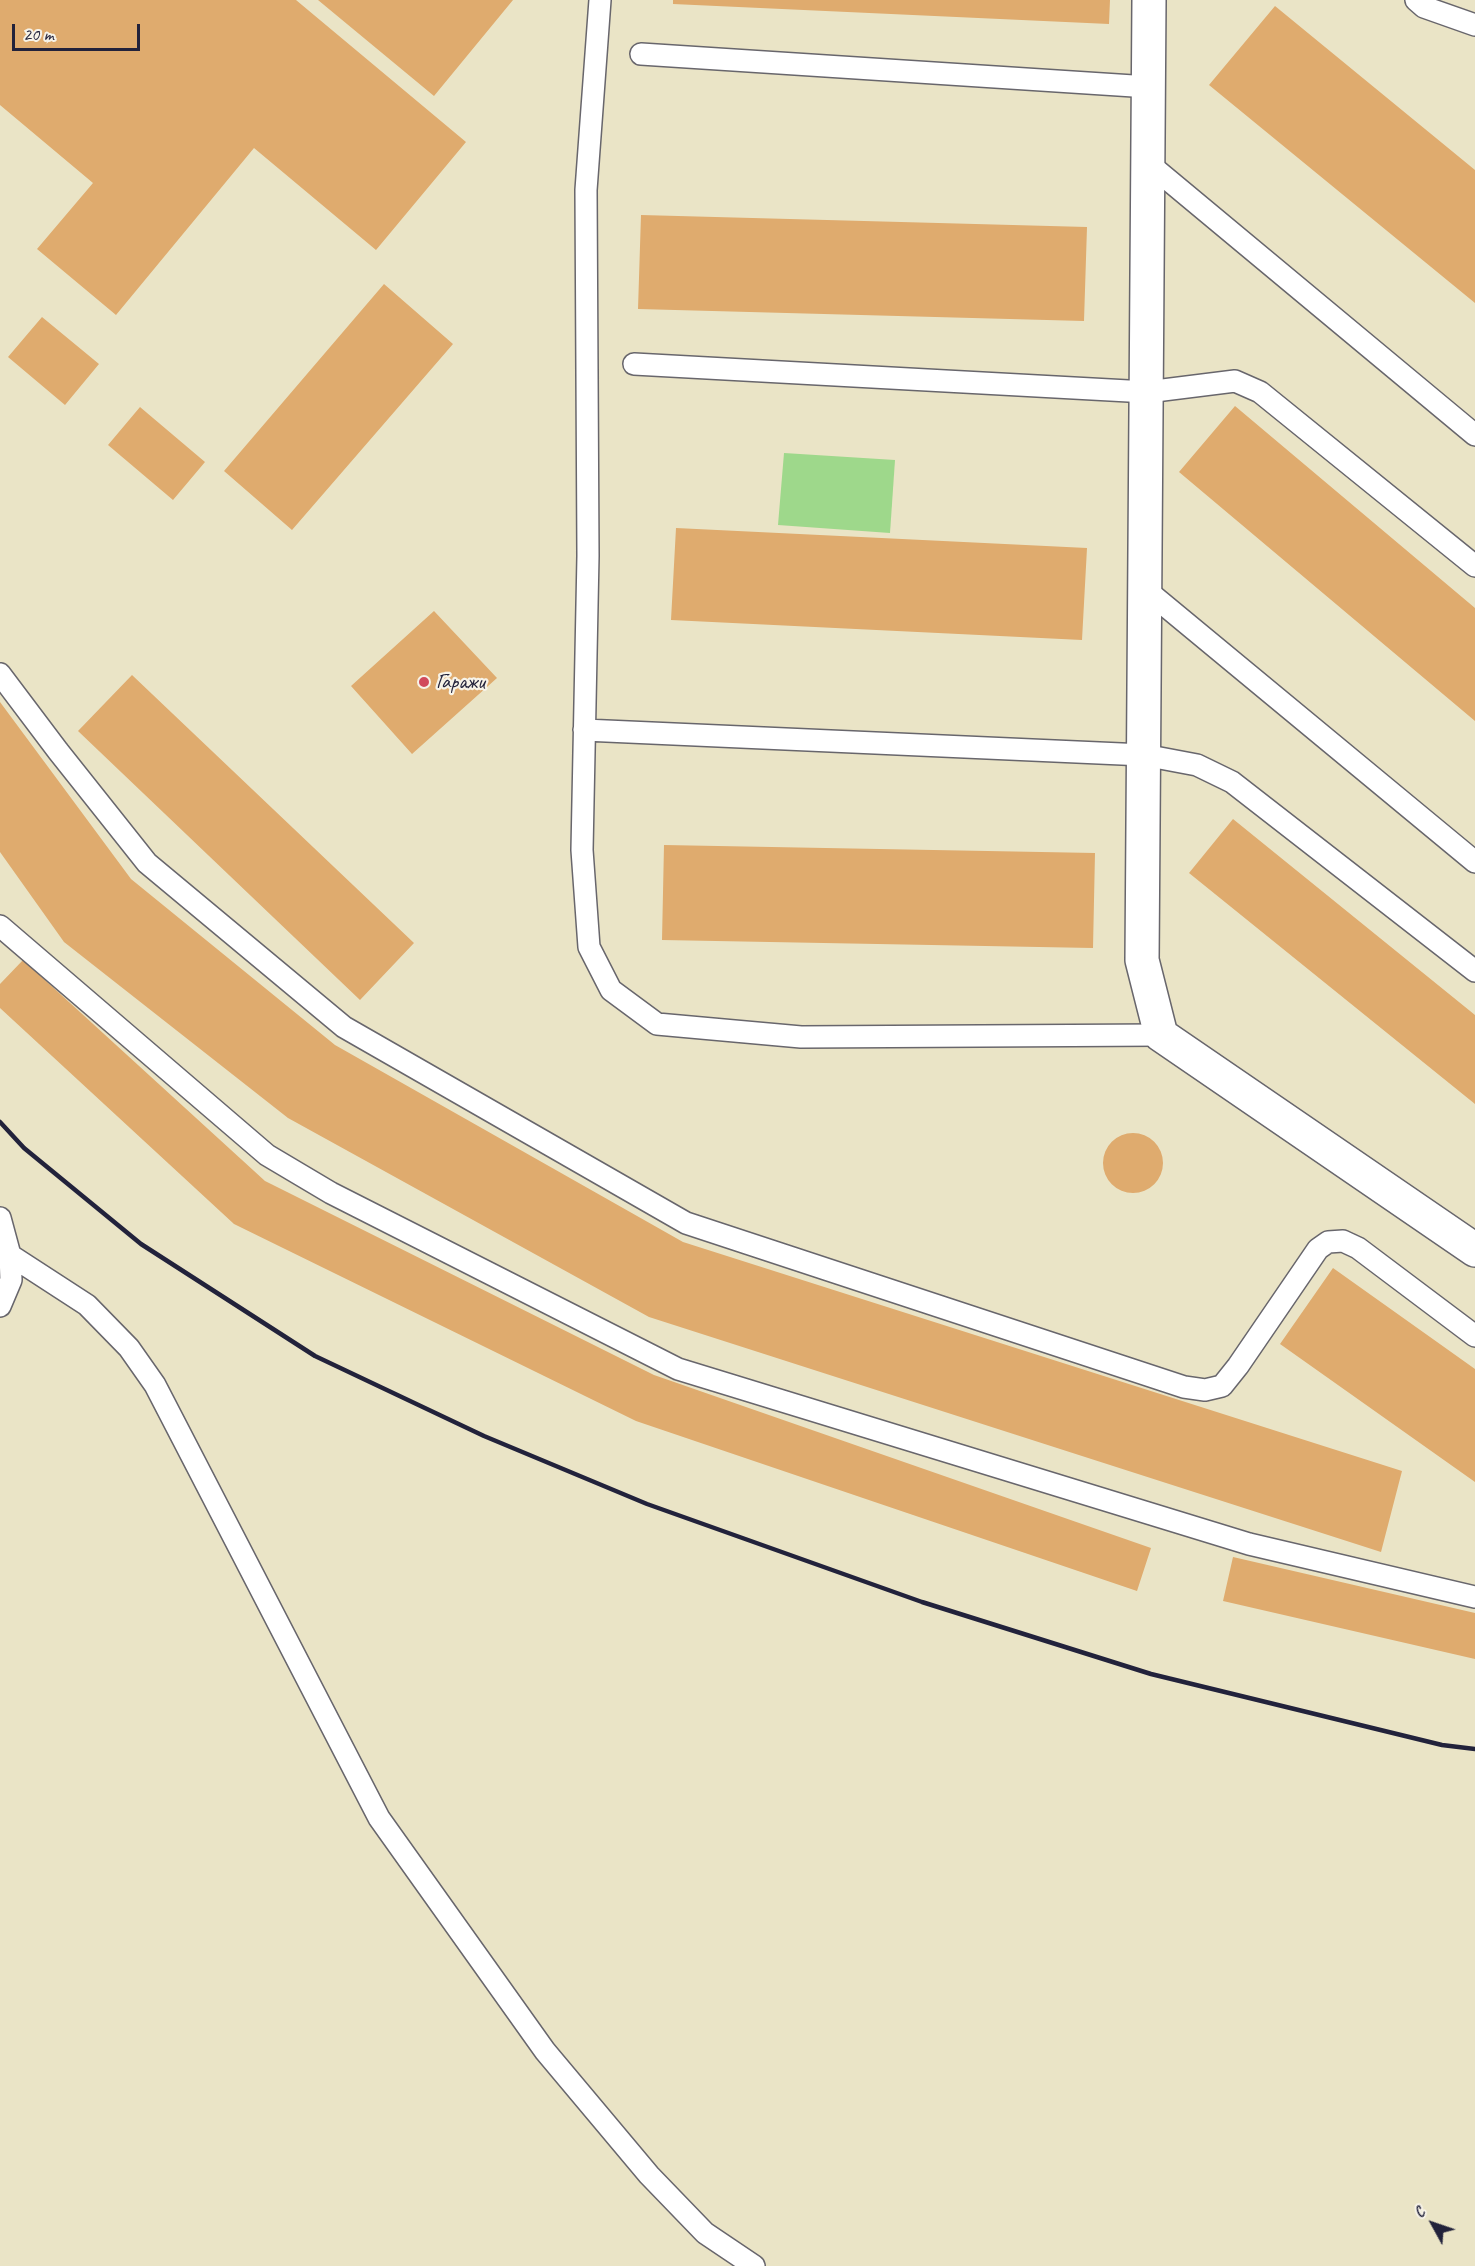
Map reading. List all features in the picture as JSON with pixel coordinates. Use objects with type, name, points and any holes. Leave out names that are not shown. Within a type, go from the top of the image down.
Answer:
[{"type":"street","points":[[1149,0],[1142,960],[1161,1035],[1475,1250]]},
{"type":"lane","points":[[600,0],[586,190],[588,556],[582,850],[589,947],[611,990],[657,1024],[801,1037],[1161,1035]]},
{"type":"lane","points":[[1416,0],[1424,7],[1475,25]]},
{"type":"lane","points":[[640,54],[1149,87]]},
{"type":"lane","points":[[1148,163],[1475,435]]},
{"type":"lane","points":[[634,364],[1147,392],[1235,381],[1260,392],[1475,566]]},
{"type":"lane","points":[[1145,589],[1475,862]]},
{"type":"lane","points":[[0,674],[147,864],[344,1028],[686,1223],[1184,1387],[1205,1390],[1222,1386],[1317,1250],[1328,1242],[1343,1241],[1358,1248],[1475,1336]]},
{"type":"lane","points":[[584,730],[1144,755],[1197,765],[1232,782],[1475,971]]},
{"type":"lane","points":[[0,926],[267,1155],[331,1193],[678,1370],[1249,1544],[1475,1597]]},
{"type":"lane","points":[[0,1306],[11,1280],[4,1237]]},
{"type":"lane","points":[[4,1237],[87,1305],[129,1348],[155,1385],[379,1818],[544,2051],[649,2175],[705,2233],[754,2266]]},
{"type":"green space","points":[[784,453],[895,460],[890,533],[778,525]]},
{"type":"building","points":[[0,0],[296,0],[466,142],[376,250],[254,148],[116,315],[37,249],[93,183],[0,105]]},
{"type":"building","points":[[318,0],[513,0],[434,96]]},
{"type":"building","points":[[673,0],[1110,0],[1109,24],[673,4]]},
{"type":"building","points":[[1275,6],[1475,170],[1475,303],[1209,85]]},
{"type":"building","points":[[641,215],[1087,227],[1084,321],[638,309]]},
{"type":"building","points":[[384,284],[453,344],[292,530],[224,471]]},
{"type":"building","points":[[42,317],[99,364],[65,405],[8,357]]},
{"type":"building","points":[[1235,406],[1475,608],[1475,721],[1179,472]]},
{"type":"building","points":[[140,407],[205,462],[173,500],[108,445]]},
{"type":"building","points":[[676,528],[1087,548],[1082,640],[671,620]]},
{"type":"building","name":"Гаражи","points":[[434,611],[497,678],[412,754],[351,686]]},
{"type":"building","points":[[132,675],[414,943],[360,1000],[78,731]]},
{"type":"building","points":[[0,702],[131,879],[335,1045],[683,1242],[1402,1471],[1381,1552],[649,1317],[288,1118],[64,942],[0,852]]},
{"type":"building","points":[[1233,819],[1475,1015],[1475,1104],[1189,873]]},
{"type":"building","points":[[664,845],[1095,853],[1093,948],[662,940]]},
{"type":"building","points":[[23,960],[265,1181],[654,1375],[1151,1548],[1137,1591],[636,1421],[234,1224],[0,1008],[0,984]]},
{"type":"building","points":[[1133,1133],[1150,1138],[1158,1146],[1163,1163],[1158,1180],[1150,1188],[1133,1193],[1116,1188],[1108,1180],[1103,1163],[1108,1146],[1116,1138]]},
{"type":"building","points":[[1333,1268],[1475,1369],[1475,1482],[1280,1344]]},
{"type":"building","points":[[1233,1557],[1475,1613],[1475,1659],[1223,1601]]},
{"type":"railway","points":[[0,1122],[24,1148],[141,1244],[315,1356],[484,1436],[647,1504],[922,1602],[1151,1674],[1442,1745],[1475,1749]]},
{"type":"place","name":"Гаражи","points":[[424,682]]}]
